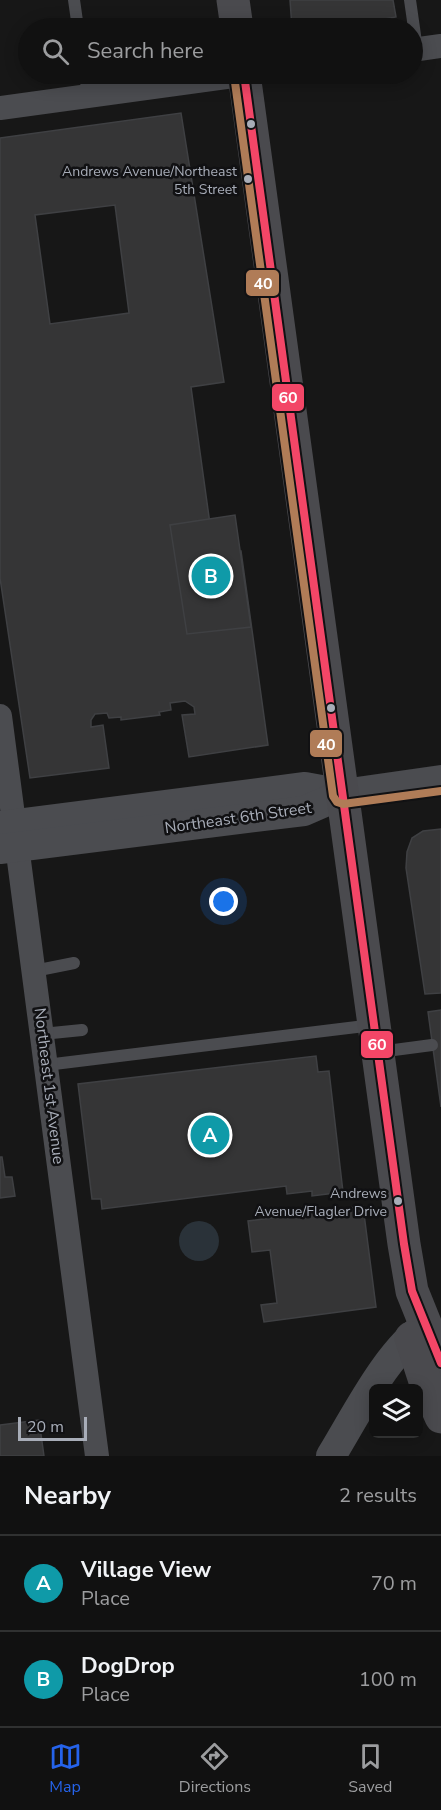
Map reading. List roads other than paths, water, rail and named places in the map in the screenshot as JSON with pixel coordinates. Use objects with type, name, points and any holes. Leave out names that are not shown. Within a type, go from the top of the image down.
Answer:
[{"type":"main road","points":[[233,0],[236,18]]},
{"type":"main road","points":[[246,84],[404,1244],[424,1377],[441,1417]]},
{"type":"street","points":[[423,49],[441,46]]},
{"type":"street","points":[[0,108],[86,85]]},
{"type":"street","name":"Northeast 1st Avenue","points":[[0,716],[8,836],[34,971],[98,1456]]},
{"type":"street","name":"Northeast 6th Street","points":[[8,836],[304,811],[344,794],[441,780]]},
{"type":"street","points":[[331,1456],[369,1392],[418,1331]]},
{"type":"street","points":[[346,1431],[369,1415]]},
{"type":"lane","points":[[74,0],[77,18]]},
{"type":"lane","points":[[410,0],[412,18]]},
{"type":"lane","points":[[34,971],[74,963]]},
{"type":"lane","points":[[42,1034],[81,1030]]},
{"type":"lane","points":[[46,1065],[376,1039],[432,1045]]},
{"type":"place","name":"Andrews Avenue/Northeast 5th Street","points":[[248,179]]},
{"type":"place","name":"DogDrop","points":[[211,576]]},
{"type":"place","name":"Village View","points":[[210,1135]]},
{"type":"place","name":"Andrews Avenue/Flagler Drive","points":[[398,1201]]}]
